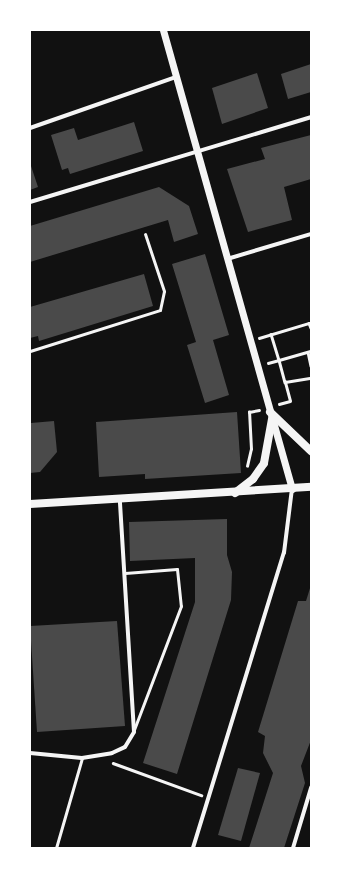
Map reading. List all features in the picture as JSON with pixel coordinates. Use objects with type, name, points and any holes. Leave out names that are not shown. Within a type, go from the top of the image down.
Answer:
[{"type":"main road","points":[[270,413],[311,451]]},
{"type":"main road","points":[[235,493],[253,479],[264,463],[270,413]]},
{"type":"main road","points":[[30,504],[120,500],[311,487]]},
{"type":"street","points":[[163,30],[256,367],[292,489],[284,553],[194,848]]},
{"type":"street","points":[[30,128],[176,77]]},
{"type":"street","points":[[30,202],[311,118]]},
{"type":"street","points":[[227,259],[311,234]]},
{"type":"street","points":[[30,753],[82,758],[95,756],[120,750],[134,732],[120,500]]},
{"type":"street","points":[[293,848],[311,788]]},
{"type":"lane","points":[[30,351],[160,310],[164,291],[145,234]]},
{"type":"lane","points":[[124,573],[177,569],[181,606],[134,732]]},
{"type":"lane","points":[[56,848],[82,758]]},
{"type":"path","points":[[249,341],[309,323],[311,328]]},
{"type":"path","points":[[245,471],[252,449],[249,412],[270,413],[290,401],[270,334]]},
{"type":"path","points":[[256,367],[309,351],[311,366]]},
{"type":"path","points":[[285,382],[311,378]]},
{"type":"path","points":[[95,756],[209,797]]},
{"type":"building","points":[[311,64],[311,92],[288,99],[281,74]]},
{"type":"building","points":[[257,73],[268,108],[222,124],[212,88]]},
{"type":"building","points":[[134,122],[143,151],[70,174],[68,168],[62,170],[51,135],[74,128],[78,140]]},
{"type":"building","points":[[311,135],[311,179],[284,187],[292,220],[248,232],[227,169],[265,159],[261,148]]},
{"type":"building","points":[[30,163],[38,187],[30,190]]},
{"type":"building","points":[[159,187],[189,206],[198,234],[174,242],[168,220],[30,262],[30,226]]},
{"type":"building","points":[[205,254],[229,335],[213,340],[229,395],[205,403],[187,345],[196,342],[172,264]]},
{"type":"building","points":[[144,274],[153,306],[39,341],[38,336],[30,338],[30,307]]},
{"type":"building","points":[[237,412],[241,473],[145,479],[145,474],[99,477],[96,422]]},
{"type":"building","points":[[54,421],[57,452],[40,472],[30,473],[31,423]]},
{"type":"building","points":[[227,519],[227,555],[232,572],[231,600],[177,774],[143,763],[195,602],[195,558],[130,561],[129,522]]},
{"type":"building","points":[[311,585],[311,740],[301,766],[305,783],[284,848],[249,848],[273,773],[263,753],[265,736],[258,732],[298,601],[306,601]]},
{"type":"building","points":[[117,621],[125,726],[37,732],[30,626]]},
{"type":"building","points":[[238,768],[260,773],[241,841],[218,835]]}]
